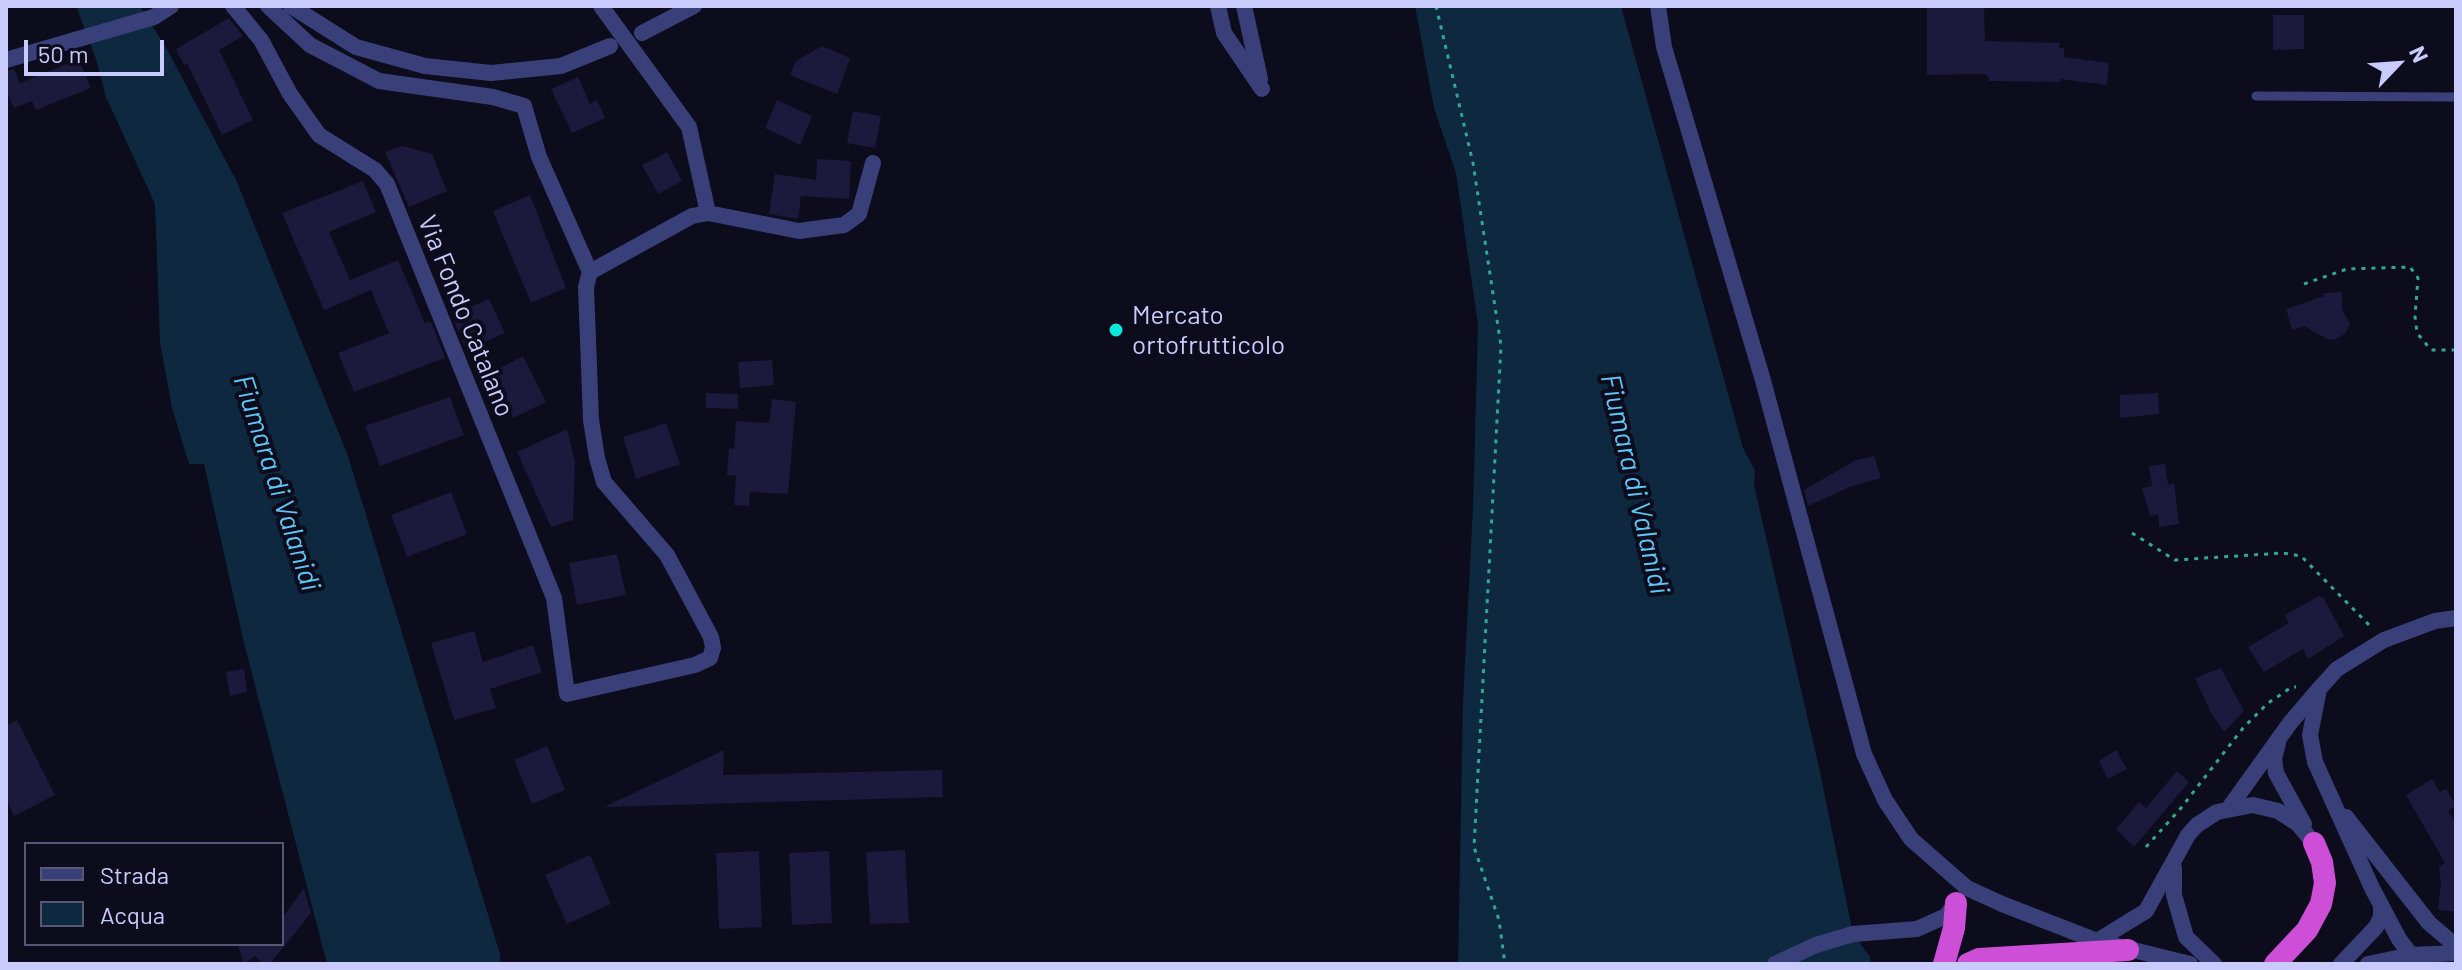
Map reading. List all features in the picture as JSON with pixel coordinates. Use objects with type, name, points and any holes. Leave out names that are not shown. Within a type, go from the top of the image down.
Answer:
[{"type":"highway","points":[[2275,964],[2312,923],[2321,904],[2325,883],[2322,862],[2314,843]]},
{"type":"highway","points":[[1944,964],[1962,896]]},
{"type":"highway","points":[[1968,964],[1979,959],[2128,950]]},
{"type":"street","points":[[6,60],[154,17],[171,6]]},
{"type":"street","name":"Via Fondo Catalano","points":[[233,6],[261,40],[290,94],[319,135],[375,170],[387,184],[554,598],[567,694],[695,665],[710,658],[713,648],[711,637],[667,555],[604,482],[591,420],[586,287],[590,272]]},
{"type":"street","points":[[268,6],[310,45],[379,81],[493,97],[524,106],[539,157],[590,272],[692,216],[708,213],[799,231],[844,225],[859,214],[873,163]]},
{"type":"street","points":[[291,6],[356,47],[425,66],[491,73],[561,66],[610,46]]},
{"type":"street","points":[[601,6],[689,127],[708,213]]},
{"type":"street","points":[[642,33],[694,6]]},
{"type":"street","points":[[1218,6],[1224,33],[1262,89],[1244,6]]},
{"type":"street","points":[[1658,6],[1664,47],[1762,377],[1864,754],[1885,800],[1911,839],[1962,896],[2002,904],[2097,941],[2190,964]]},
{"type":"street","points":[[2229,808],[2290,723],[2337,669],[2384,640],[2435,621],[2456,618]]},
{"type":"street","points":[[2319,689],[2310,735],[2315,762],[2381,905],[2411,955]]},
{"type":"street","points":[[2290,723],[2277,746],[2274,766],[2278,779],[2314,843]]},
{"type":"street","points":[[2331,798],[2429,923],[2456,946]]},
{"type":"street","points":[[2097,941],[2146,911],[2181,846],[2197,825],[2217,812],[2253,805],[2278,811],[2298,824],[2314,843]]},
{"type":"street","points":[[2176,859],[2174,895],[2186,937],[2214,964]]},
{"type":"street","points":[[1775,964],[1816,945],[1853,934],[1917,929],[1946,916],[1962,896]]},
{"type":"street","points":[[2341,964],[2376,927],[2381,917],[2381,905]]},
{"type":"street","points":[[2411,955],[2427,942],[2429,923]]},
{"type":"street","points":[[2368,964],[2411,955],[2456,953]]},
{"type":"lane","points":[[2256,96],[2456,97]]},
{"type":"path","points":[[1436,6],[1473,163],[1501,346],[1474,847],[1499,920],[1505,964]]},
{"type":"path","points":[[2304,284],[2347,269],[2410,267],[2418,278],[2417,333],[2431,350],[2456,350]]},
{"type":"path","points":[[2132,533],[2175,560],[2283,553],[2301,556],[2384,640]]},
{"type":"path","points":[[2146,847],[2181,808],[2243,728],[2268,703],[2292,687],[2319,689]]},
{"type":"water","name":"Fiumara di Valanidi","points":[[76,6],[140,6],[168,51],[236,180],[348,456],[500,954],[500,964],[327,964],[243,639],[204,464],[189,464],[172,408],[160,342],[155,204],[106,97],[96,59]]},
{"type":"water","name":"Fiumara di Valanidi","points":[[1415,6],[1621,6],[1743,448],[1755,470],[1754,485],[1820,772],[1853,934],[1870,957],[1870,964],[1458,964],[1463,702],[1478,325],[1456,173],[1434,108]]},
{"type":"building","points":[[1927,6],[1984,6],[1985,41],[2060,43],[2059,48],[2064,48],[2064,57],[2109,63],[2107,85],[2060,79],[2060,82],[1989,81],[1984,74],[1927,75]]},
{"type":"building","points":[[2273,15],[2304,15],[2304,49],[2273,50]]},
{"type":"building","points":[[229,18],[243,36],[219,50],[253,120],[222,135],[187,63],[184,65],[176,49]]},
{"type":"building","points":[[822,46],[850,58],[837,94],[790,75],[796,61]]},
{"type":"building","points":[[79,59],[91,88],[36,110],[32,101],[14,108],[6,91],[6,71],[14,69],[20,83]]},
{"type":"building","points":[[578,77],[590,104],[597,100],[605,118],[572,133],[551,89]]},
{"type":"building","points":[[777,100],[812,116],[800,145],[765,128]]},
{"type":"building","points":[[853,111],[881,116],[875,148],[847,143]]},
{"type":"building","points":[[402,146],[432,154],[447,191],[409,207],[385,152]]},
{"type":"building","points":[[667,152],[682,181],[658,194],[642,165]]},
{"type":"building","points":[[817,159],[851,161],[849,199],[801,196],[798,219],[769,214],[775,174],[816,180]]},
{"type":"building","points":[[363,181],[376,212],[329,232],[350,280],[398,260],[425,323],[429,321],[432,324],[445,358],[354,392],[338,353],[389,333],[371,290],[324,310],[282,213]]},
{"type":"building","points":[[530,195],[566,288],[531,303],[493,211]]},
{"type":"building","points":[[2342,292],[2342,309],[2350,324],[2345,334],[2334,340],[2304,326],[2292,330],[2286,309],[2324,296],[2324,293]]},
{"type":"building","points":[[489,299],[505,333],[466,350],[452,315]]},
{"type":"building","points":[[523,356],[546,402],[513,418],[491,373]]},
{"type":"building","points":[[772,360],[774,385],[740,388],[738,362]]},
{"type":"building","points":[[706,393],[738,394],[738,409],[706,408]]},
{"type":"building","points":[[2158,393],[2159,414],[2120,418],[2120,395]]},
{"type":"building","points":[[450,397],[464,435],[380,466],[365,426]]},
{"type":"building","points":[[772,399],[796,402],[788,494],[750,492],[749,506],[734,505],[736,476],[727,475],[729,448],[734,449],[736,421],[769,423]]},
{"type":"building","points":[[666,423],[680,464],[636,479],[623,437]]},
{"type":"building","points":[[567,429],[575,462],[573,520],[551,527],[517,452]]},
{"type":"building","points":[[1874,456],[1881,478],[1852,486],[1808,506],[1804,490],[1856,460]]},
{"type":"building","points":[[2165,464],[2168,485],[2174,483],[2179,524],[2159,527],[2158,514],[2150,516],[2142,488],[2152,486],[2149,466]]},
{"type":"building","points":[[451,492],[467,534],[407,557],[391,515]]},
{"type":"building","points":[[617,554],[626,595],[577,605],[569,563]]},
{"type":"building","points":[[2319,596],[2323,597],[2344,636],[2308,659],[2303,649],[2264,672],[2248,647],[2289,623],[2285,615]]},
{"type":"building","points":[[474,631],[483,662],[533,645],[542,672],[490,689],[496,708],[454,720],[431,643]]},
{"type":"building","points":[[2221,668],[2244,711],[2224,732],[2195,678]]},
{"type":"building","points":[[244,669],[247,692],[230,696],[226,672]]},
{"type":"building","points":[[17,720],[55,795],[14,816],[6,799],[6,726]]},
{"type":"building","points":[[547,746],[565,790],[532,804],[514,760]]},
{"type":"building","points":[[724,750],[723,775],[942,770],[943,797],[604,807]]},
{"type":"building","points":[[2116,750],[2127,769],[2108,779],[2099,761]]},
{"type":"building","points":[[2177,771],[2189,782],[2134,847],[2116,829],[2139,802],[2146,808]]},
{"type":"building","points":[[2432,779],[2440,792],[2446,789],[2456,806],[2448,811],[2456,825],[2456,912],[2438,910],[2439,867],[2445,863],[2406,795]]},
{"type":"building","points":[[905,850],[909,923],[870,924],[866,852]]},
{"type":"building","points":[[759,851],[762,927],[719,929],[716,853]]},
{"type":"building","points":[[829,851],[832,923],[792,925],[789,853]]},
{"type":"building","points":[[590,855],[611,904],[567,924],[545,875]]},
{"type":"building","points":[[304,888],[311,913],[270,964],[263,964],[255,956],[244,964],[238,946],[284,946],[284,915]]},
{"type":"place","name":"Mercato ortofrutticolo","points":[[1116,330]]}]
